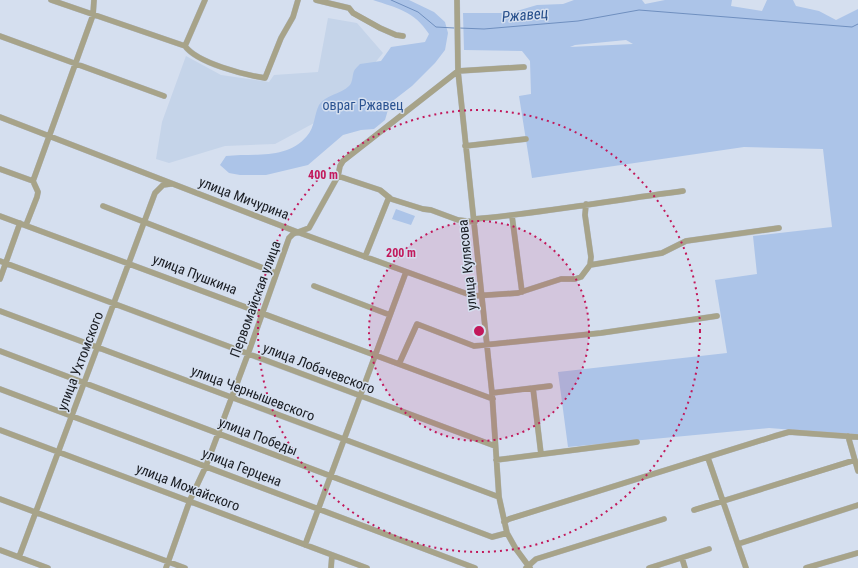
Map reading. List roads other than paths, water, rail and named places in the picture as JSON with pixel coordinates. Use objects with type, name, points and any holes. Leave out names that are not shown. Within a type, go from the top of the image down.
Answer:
[{"type":"street","points":[[51,0],[185,46],[190,52],[229,70],[265,78],[281,38],[293,17],[298,0]]},
{"type":"street","points":[[0,279],[23,224],[37,197],[38,192],[33,181],[92,15],[94,0]]},
{"type":"street","points":[[185,46],[205,0]]},
{"type":"street","points":[[316,0],[349,8],[353,13],[380,28],[396,35],[403,36]]},
{"type":"street","name":"улица Кулясова","points":[[457,0],[458,71],[493,396],[499,497],[507,533],[528,567]]},
{"type":"street","points":[[0,36],[164,96]]},
{"type":"street","points":[[458,71],[524,67]]},
{"type":"street","name":"Первомайская улица","points":[[166,568],[190,500],[206,466],[248,354],[289,238],[294,234],[310,228],[338,176],[340,166],[343,161],[458,71]]},
{"type":"street","name":"улица Мичурина","points":[[0,117],[300,233],[473,296],[522,292],[561,279],[575,279],[581,277],[590,266]]},
{"type":"street","points":[[465,146],[526,139]]},
{"type":"street","points":[[0,169],[33,181]]},
{"type":"street","points":[[338,176],[380,190],[389,197],[423,209],[432,210],[458,220],[475,220],[512,216],[683,191]]},
{"type":"street","name":"улица Ухтомского","points":[[19,557],[157,190],[163,185],[172,184]]},
{"type":"street","points":[[365,257],[389,197]]},
{"type":"street","points":[[586,204],[585,215],[591,256],[590,266],[662,253],[686,241],[779,228]]},
{"type":"street","points":[[103,206],[276,273]]},
{"type":"street","name":"улица Пушкина","points":[[0,216],[399,364],[493,396],[550,386]]},
{"type":"street","points":[[512,216],[522,292]]},
{"type":"street","name":"улица Лобачевского","points":[[0,261],[495,446]]},
{"type":"street","points":[[305,544],[406,272]]},
{"type":"street","points":[[314,286],[390,315]]},
{"type":"street","name":"улица Чернышевского","points":[[0,310],[343,440],[499,497]]},
{"type":"street","points":[[399,364],[417,324],[474,346],[488,346],[601,333],[717,316]]},
{"type":"street","name":"улица Победы","points":[[0,351],[492,537],[507,533]]},
{"type":"street","points":[[533,388],[541,454]]},
{"type":"street","name":"улица Герцена","points":[[0,389],[475,568]]},
{"type":"street","name":"улица Можайского","points":[[0,430],[190,500],[367,568]]},
{"type":"street","points":[[504,522],[509,519],[789,432],[858,437]]},
{"type":"street","points":[[848,436],[858,471]]},
{"type":"street","points":[[496,460],[637,442]]},
{"type":"street","points":[[708,458],[746,568]]},
{"type":"street","points":[[694,510],[855,460]]},
{"type":"street","points":[[0,499],[185,568]]},
{"type":"street","points":[[738,544],[858,505]]},
{"type":"street","points":[[528,567],[536,559],[664,519]]},
{"type":"street","points":[[649,568],[709,549]]},
{"type":"street","points":[[0,550],[48,568]]},
{"type":"street","points":[[806,568],[858,553]]},
{"type":"street","points":[[331,568],[332,555]]},
{"type":"street","points":[[682,558],[685,568]]},
{"type":"waterway","name":"Ржавец","points":[[391,0],[418,12],[436,27],[454,28]]},
{"type":"waterway","name":"Ржавец","points":[[459,28],[484,29],[578,21],[639,10],[852,27],[858,24]]},
{"type":"park label","name":"овраг Ржавец","points":[[363,105]]}]
